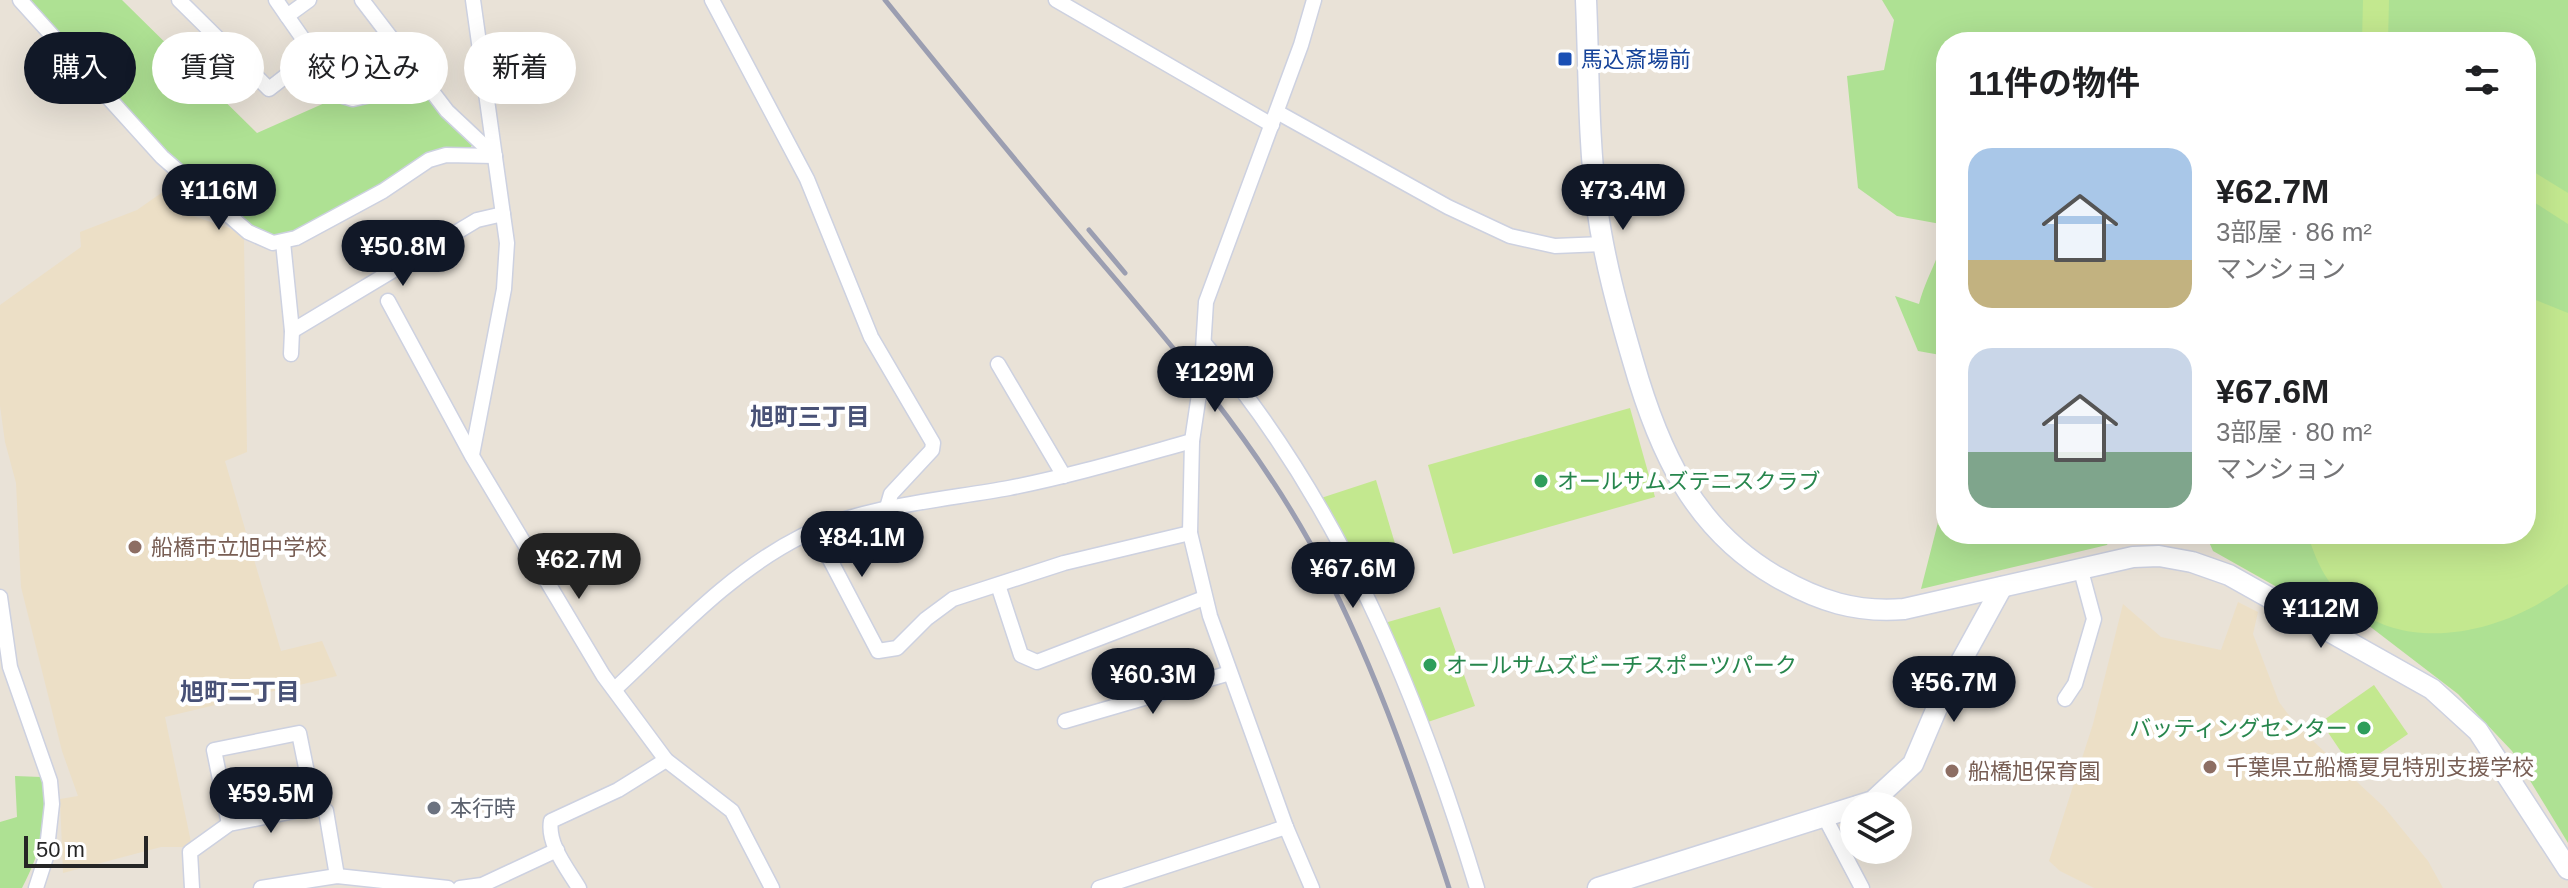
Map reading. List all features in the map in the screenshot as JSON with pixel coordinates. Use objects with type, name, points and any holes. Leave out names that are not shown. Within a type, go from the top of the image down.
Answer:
[{"type":"street","points":[[20,0],[162,157],[248,232],[273,243],[283,242],[383,191],[429,160],[446,155],[495,156]]},
{"type":"street","points":[[179,0],[269,89],[280,80]]},
{"type":"street","points":[[276,0],[298,32]]},
{"type":"street","points":[[287,16],[309,0]]},
{"type":"street","points":[[362,0],[386,32]]},
{"type":"street","points":[[472,456],[504,289],[507,243],[473,0]]},
{"type":"street","points":[[712,0],[807,179],[871,337],[933,443],[932,450],[891,494],[886,511]]},
{"type":"street","points":[[1056,0],[1274,119],[1510,236],[1555,246],[1603,244]]},
{"type":"street","points":[[1312,888],[1286,827],[1204,598],[1190,533],[1192,441],[1206,302],[1274,119],[1314,0]]},
{"type":"street","points":[[1586,0],[1596,203],[1603,244],[1652,426],[1680,482],[1741,552],[1796,588],[1851,608],[1904,609],[2110,560],[2159,556],[2192,562],[2259,591],[2432,689],[2478,731],[2568,869]]},
{"type":"street","points":[[441,104],[495,156]]},
{"type":"street","points":[[292,331],[477,220],[503,214]]},
{"type":"street","points":[[283,242],[292,331],[291,354]]},
{"type":"street","points":[[388,301],[541,576],[666,760],[732,811],[772,888]]},
{"type":"street","points":[[1204,343],[1230,373],[1299,474],[1364,589],[1424,725],[1477,888]]},
{"type":"street","points":[[998,364],[1064,476]]},
{"type":"street","points":[[615,689],[725,586],[758,561],[815,531],[886,511],[1064,476],[1192,441]]},
{"type":"street","points":[[815,531],[878,651],[897,648],[926,619],[953,599],[1064,563],[1190,533]]},
{"type":"street","points":[[2065,699],[2075,684],[2094,619],[2080,567]]},
{"type":"street","points":[[998,585],[1021,655],[1037,662],[1204,598]]},
{"type":"street","points":[[1883,792],[1913,764],[1942,696],[2002,587]]},
{"type":"street","points":[[0,597],[10,667],[50,781],[52,804],[46,857],[36,888]]},
{"type":"street","points":[[1065,721],[1230,673]]},
{"type":"street","points":[[229,824],[214,750],[299,733],[314,807]]},
{"type":"street","points":[[579,888],[557,850],[550,832],[551,821],[618,790],[666,760]]},
{"type":"street","points":[[192,888],[190,852],[229,824],[314,807],[326,811],[337,876]]},
{"type":"street","points":[[1598,888],[1840,811]]},
{"type":"street","points":[[1824,816],[1862,888]]},
{"type":"street","points":[[1099,888],[1286,827]]},
{"type":"street","points":[[460,888],[482,885],[503,877],[557,850]]},
{"type":"street","points":[[261,888],[337,876],[381,885],[448,888]]},
{"type":"shaded area","name":"船橋市立旭中学校","points":[[167,189],[193,216],[235,230],[244,239],[247,452],[225,461],[281,651],[322,641],[337,676],[165,717],[192,847],[161,847],[63,873],[60,799],[78,796],[62,751],[21,587],[16,483],[5,442],[0,406],[0,305],[81,247],[80,232],[137,210]]},
{"type":"shaded area","name":"千葉県立船橋夏見特別支援学校","points":[[2238,602],[2258,612],[2253,634],[2279,702],[2297,726],[2384,807],[2428,861],[2443,888],[2094,888],[2060,871],[2049,861],[2093,724],[2123,604],[2161,637],[2221,650]]},
{"type":"green space","points":[[28,0],[122,0],[154,32],[152,32],[152,104],[228,104],[257,133],[322,104],[437,104],[474,144],[466,151],[397,176],[299,230],[272,236],[251,226],[221,203],[122,104],[136,104],[136,32],[57,32]]},
{"type":"green space","points":[[1882,0],[2568,0],[2568,843],[2512,751],[2458,694],[2368,625],[2300,600],[2213,551],[2210,544],[2536,544],[2536,32],[1936,32],[1936,223],[1897,216],[1858,188],[1847,76],[1884,70],[1894,20]]},
{"type":"green space","points":[[2363,0],[2389,0],[2388,32],[2362,32]]},
{"type":"green space","points":[[2536,173],[2568,193],[2568,224],[2536,203]]},
{"type":"green space","points":[[1936,259],[1936,354],[1918,351],[1895,296],[1919,304]]},
{"type":"green space","points":[[2536,300],[2568,313],[2568,584],[2533,607],[2495,623],[2456,632],[2418,632],[2382,624],[2351,605],[2325,576],[2312,544],[2536,544]]},
{"type":"green space","name":"オールサムズテニスクラブ","points":[[1630,408],[1655,497],[1453,554],[1428,465]]},
{"type":"green space","points":[[1376,480],[1402,567],[1361,579],[1318,499]]},
{"type":"green space","points":[[1936,530],[1936,544],[2108,544],[2107,545],[1921,589]]},
{"type":"green space","name":"オールサムズビーチスポーツパーク","points":[[1440,607],[1475,706],[1425,723],[1381,624]]},
{"type":"green space","name":"バッティングセンター","points":[[2374,685],[2408,734],[2354,771],[2321,722]]},
{"type":"green space","points":[[15,776],[41,777],[44,821],[35,861],[22,888],[0,888],[0,822],[17,817]]},
{"type":"railway","points":[[885,0],[1184,362],[1238,431],[1287,503],[1331,582],[1370,668],[1420,799],[1449,888]]},
{"type":"railway","points":[[1089,230],[1125,273]]},
{"type":"place","name":"馬込斎場前","points":[[1565,59]]},
{"type":"place","name":"オールサムズテニスクラブ","points":[[1541,481]]},
{"type":"place","name":"船橋市立旭中学校","points":[[135,547]]},
{"type":"place","name":"オールサムズビーチスポーツパーク","points":[[1430,665]]},
{"type":"place","name":"バッティングセンター","points":[[2364,728]]},
{"type":"place","name":"千葉県立船橋夏見特別支援学校","points":[[2210,767]]},
{"type":"place","name":"船橋旭保育園","points":[[1952,771]]},
{"type":"place","name":"本行時","points":[[434,808]]},
{"type":"district","name":"旭町三丁目","points":[[810,417]]},
{"type":"district","name":"旭町二丁目","points":[[240,692]]}]
